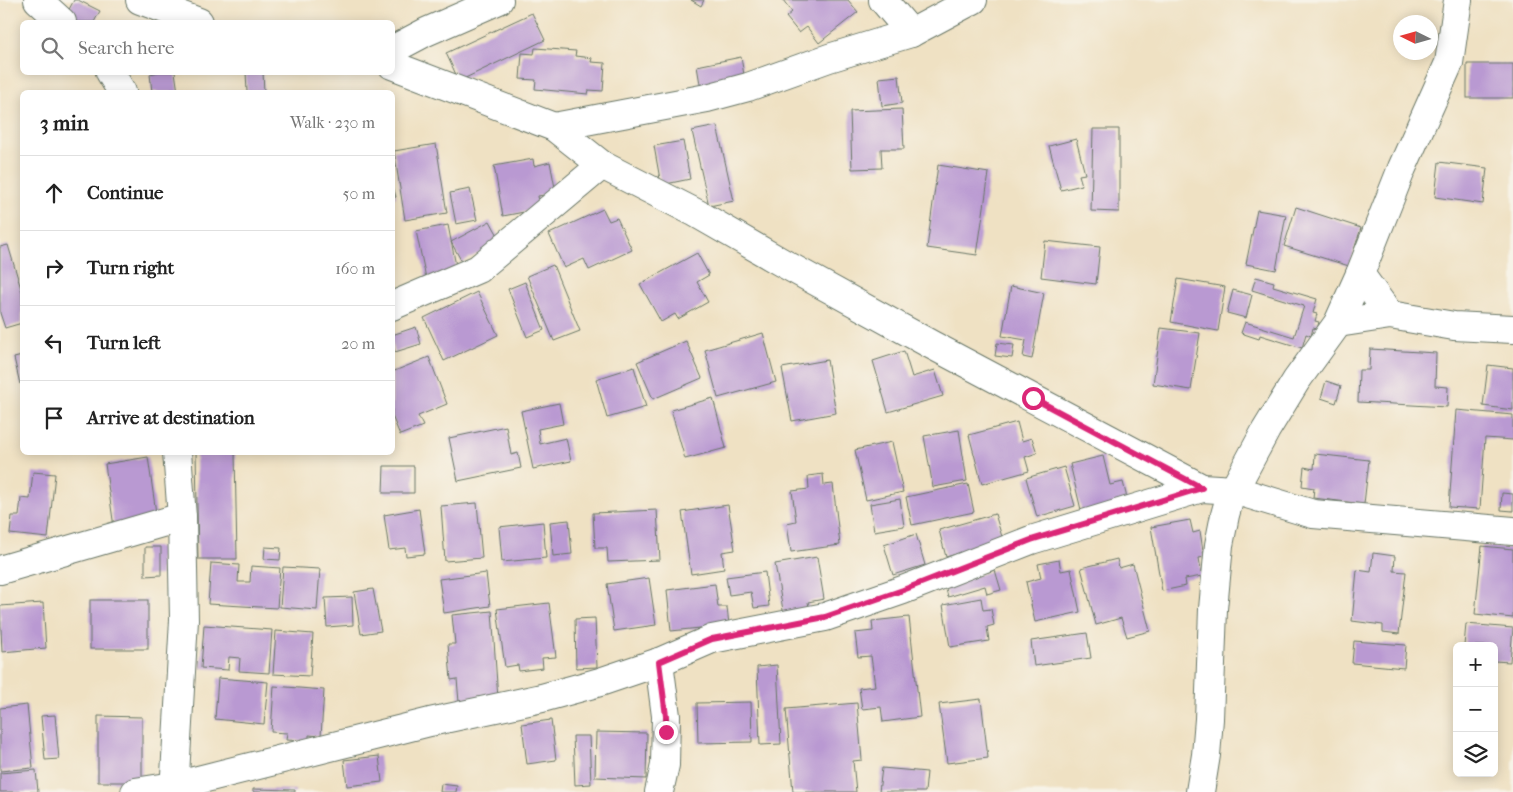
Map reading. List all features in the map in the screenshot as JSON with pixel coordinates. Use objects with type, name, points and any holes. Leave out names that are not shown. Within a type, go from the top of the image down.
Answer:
[{"type":"street","points":[[38,0],[60,20]]},
{"type":"street","points":[[140,0],[194,20]]},
{"type":"street","points":[[395,48],[426,32],[499,0]]},
{"type":"street","points":[[882,0],[911,33]]},
{"type":"street","points":[[554,127],[707,98],[748,87],[829,58],[911,33],[974,0]]},
{"type":"street","points":[[1200,792],[1206,754],[1214,608],[1219,545],[1224,515],[1234,490],[1266,430],[1296,381],[1338,323],[1360,274],[1402,168],[1449,63],[1458,0]]},
{"type":"street","points":[[395,66],[554,127],[602,165],[696,213],[932,345],[1202,488]]},
{"type":"street","points":[[112,75],[121,90]]},
{"type":"street","points":[[395,305],[478,269],[602,165]]},
{"type":"street","points":[[1360,274],[1390,315]]},
{"type":"street","points":[[1338,323],[1390,315],[1454,326],[1513,329]]},
{"type":"street","points":[[174,789],[184,620],[182,517],[177,455]]},
{"type":"street","points":[[135,792],[174,789],[421,724],[542,698],[600,682],[659,662],[712,639],[825,617],[903,590],[1031,540],[1202,488],[1234,490],[1313,514],[1513,531]]},
{"type":"street","points":[[0,570],[182,517]]},
{"type":"street","points":[[659,662],[666,716],[665,765],[659,792]]},
{"type":"building","points":[[74,0],[78,0],[100,11],[95,20],[71,20],[65,17]]},
{"type":"building","points":[[691,0],[704,0],[701,6]]},
{"type":"building","points":[[783,0],[848,0],[858,12],[819,43],[807,27],[799,33],[786,17],[792,12]]},
{"type":"building","points":[[532,13],[545,40],[459,81],[446,53]]},
{"type":"building","points":[[535,48],[576,51],[575,56],[592,58],[591,62],[605,63],[603,91],[589,90],[588,94],[535,89],[536,80],[520,79],[522,53],[534,54]]},
{"type":"building","points":[[741,57],[745,81],[701,90],[697,66]]},
{"type":"building","points":[[1467,64],[1513,64],[1513,98],[1467,98]]},
{"type":"building","points":[[150,75],[175,75],[178,90],[152,90]]},
{"type":"building","points":[[246,75],[263,75],[264,90],[247,90]]},
{"type":"building","points":[[899,76],[902,103],[882,106],[879,78]]},
{"type":"building","points":[[902,109],[904,149],[881,149],[882,168],[852,169],[850,111]]},
{"type":"building","points":[[717,126],[734,201],[709,206],[692,131]]},
{"type":"building","points":[[1093,129],[1119,129],[1119,212],[1091,211]]},
{"type":"building","points":[[1076,139],[1085,174],[1079,175],[1082,185],[1061,190],[1049,146]]},
{"type":"building","points":[[683,141],[690,179],[661,185],[654,146]]},
{"type":"building","points":[[436,144],[447,213],[405,220],[395,151]]},
{"type":"building","points":[[533,159],[534,166],[550,162],[556,193],[538,196],[540,209],[503,216],[494,166]]},
{"type":"building","points":[[1439,162],[1487,168],[1483,204],[1435,197]]},
{"type":"building","points":[[938,165],[989,173],[977,255],[927,248]]},
{"type":"building","points":[[470,189],[477,220],[456,224],[450,193]]},
{"type":"building","points":[[1296,207],[1361,228],[1349,266],[1284,246]]},
{"type":"building","points":[[603,209],[609,221],[617,218],[632,250],[589,270],[584,259],[564,268],[549,234]]},
{"type":"building","points":[[1257,210],[1286,215],[1276,270],[1246,264]]},
{"type":"building","points":[[490,221],[501,241],[462,262],[451,242]]},
{"type":"building","points":[[448,225],[457,271],[426,278],[416,231]]},
{"type":"building","points":[[1045,241],[1100,247],[1096,284],[1041,277]]},
{"type":"building","points":[[8,245],[20,285],[20,324],[5,328],[0,313],[0,247]]},
{"type":"building","points":[[697,253],[709,275],[697,282],[708,302],[678,319],[675,314],[661,322],[640,284]]},
{"type":"building","points":[[553,265],[580,331],[554,341],[527,276]]},
{"type":"building","points":[[1256,277],[1274,282],[1273,286],[1317,299],[1313,313],[1317,314],[1315,321],[1319,322],[1317,329],[1313,328],[1311,336],[1306,334],[1302,348],[1260,335],[1259,339],[1241,333],[1245,322],[1294,337],[1304,306],[1252,290]]},
{"type":"building","points":[[1178,279],[1225,287],[1218,331],[1171,322]]},
{"type":"building","points":[[525,282],[544,330],[527,337],[508,289]]},
{"type":"building","points":[[1011,286],[1044,293],[1032,359],[1023,357],[1026,340],[1002,336]]},
{"type":"building","points":[[1233,290],[1252,295],[1246,318],[1227,313]]},
{"type":"building","points":[[477,292],[498,335],[444,361],[424,318]]},
{"type":"building","points":[[416,327],[421,344],[395,352],[395,334]]},
{"type":"building","points":[[1161,328],[1200,333],[1191,390],[1153,384]]},
{"type":"building","points":[[763,333],[776,382],[718,398],[705,350]]},
{"type":"building","points":[[686,341],[702,378],[653,399],[637,362]]},
{"type":"building","points":[[997,343],[1014,345],[1012,358],[995,356]]},
{"type":"building","points":[[1370,349],[1436,353],[1435,386],[1448,387],[1447,407],[1358,402],[1359,370],[1369,370]]},
{"type":"building","points":[[904,351],[912,377],[935,370],[943,396],[888,412],[873,361]]},
{"type":"building","points":[[20,356],[20,384],[14,358]]},
{"type":"building","points":[[429,357],[447,404],[418,416],[423,426],[400,435],[395,423],[395,371]]},
{"type":"building","points":[[827,360],[836,413],[792,421],[782,368]]},
{"type":"building","points":[[1488,365],[1513,368],[1513,410],[1483,406]]},
{"type":"building","points":[[634,367],[646,407],[607,418],[596,379]]},
{"type":"building","points":[[1326,381],[1341,386],[1336,403],[1321,398]]},
{"type":"building","points":[[713,398],[726,448],[685,459],[671,410]]},
{"type":"building","points":[[559,403],[563,424],[538,429],[540,444],[566,438],[571,461],[533,469],[521,411]]},
{"type":"building","points":[[1456,410],[1513,415],[1513,440],[1485,438],[1480,509],[1449,507]]},
{"type":"building","points":[[1017,422],[1022,441],[1032,438],[1037,453],[1025,457],[1029,471],[982,484],[969,435]]},
{"type":"building","points":[[506,426],[511,455],[518,453],[521,468],[458,481],[449,438]]},
{"type":"building","points":[[959,430],[967,481],[933,487],[924,436]]},
{"type":"building","points":[[892,442],[903,492],[866,500],[855,450]]},
{"type":"building","points":[[1315,454],[1369,460],[1364,504],[1313,498],[1314,488],[1302,486],[1304,467],[1314,469]]},
{"type":"building","points":[[196,455],[235,455],[237,559],[198,559]]},
{"type":"building","points":[[1103,456],[1110,485],[1123,482],[1128,502],[1082,514],[1070,464]]},
{"type":"building","points":[[148,457],[157,520],[114,527],[105,464]]},
{"type":"building","points":[[384,466],[414,466],[414,493],[383,493]]},
{"type":"building","points":[[1064,467],[1075,506],[1037,517],[1026,478]]},
{"type":"building","points":[[33,472],[55,474],[48,538],[10,534],[12,516],[19,516],[21,498],[30,499]]},
{"type":"building","points":[[823,474],[824,485],[833,484],[840,545],[791,552],[787,523],[796,521],[792,491],[809,489],[808,476]]},
{"type":"building","points":[[968,484],[974,512],[912,525],[906,497]]},
{"type":"building","points":[[1502,493],[1513,494],[1513,511],[1501,510]]},
{"type":"building","points":[[900,499],[904,526],[874,531],[870,504]]},
{"type":"building","points":[[477,503],[482,558],[445,561],[441,506]]},
{"type":"building","points":[[728,505],[735,550],[722,552],[724,569],[691,574],[682,512]]},
{"type":"building","points":[[419,509],[425,554],[406,556],[405,548],[389,550],[384,515]]},
{"type":"building","points":[[657,510],[660,560],[608,562],[607,548],[595,548],[593,513]]},
{"type":"building","points":[[995,514],[1003,540],[946,557],[939,530]]},
{"type":"building","points":[[569,520],[572,554],[553,556],[550,522]]},
{"type":"building","points":[[1190,520],[1193,533],[1200,531],[1204,557],[1199,558],[1202,576],[1185,579],[1186,586],[1162,591],[1151,527]]},
{"type":"building","points":[[543,522],[546,558],[502,562],[499,527]]},
{"type":"building","points":[[916,534],[925,565],[893,575],[884,545]]},
{"type":"building","points":[[1482,546],[1513,549],[1513,618],[1475,614]]},
{"type":"building","points":[[145,547],[161,547],[161,575],[145,576]]},
{"type":"building","points":[[265,547],[281,548],[280,560],[264,559]]},
{"type":"building","points":[[1373,553],[1395,556],[1394,571],[1406,572],[1399,634],[1383,632],[1383,625],[1352,621],[1357,570],[1371,572]]},
{"type":"building","points":[[817,557],[824,599],[808,602],[810,612],[784,616],[775,564]]},
{"type":"building","points":[[1117,559],[1119,568],[1133,564],[1150,631],[1127,637],[1121,618],[1096,625],[1081,568]]},
{"type":"building","points":[[1059,560],[1061,571],[1071,569],[1080,612],[1035,622],[1026,582],[1041,578],[1038,564]]},
{"type":"building","points":[[211,563],[239,565],[238,582],[250,582],[251,566],[280,568],[277,608],[208,604]]},
{"type":"building","points":[[283,567],[320,569],[317,610],[280,607]]},
{"type":"building","points":[[995,570],[1001,590],[987,594],[985,586],[948,597],[945,585]]},
{"type":"building","points":[[765,572],[769,606],[754,608],[751,592],[729,595],[726,577]]},
{"type":"building","points":[[486,573],[490,606],[444,613],[439,579]]},
{"type":"building","points":[[649,578],[656,625],[614,631],[607,584]]},
{"type":"building","points":[[715,584],[718,607],[727,607],[729,625],[671,631],[667,590]]},
{"type":"building","points":[[373,589],[381,631],[361,634],[354,592]]},
{"type":"building","points":[[352,597],[353,625],[327,627],[325,598]]},
{"type":"building","points":[[981,598],[983,610],[991,609],[994,625],[987,627],[989,641],[950,647],[943,605]]},
{"type":"building","points":[[90,600],[148,600],[148,649],[90,649]]},
{"type":"building","points":[[43,603],[46,648],[2,652],[0,606]]},
{"type":"building","points":[[549,603],[556,657],[542,658],[543,668],[519,671],[518,665],[505,667],[497,609]]},
{"type":"building","points":[[492,611],[498,699],[459,702],[457,679],[451,680],[448,644],[455,644],[452,615]]},
{"type":"building","points":[[909,617],[920,717],[883,722],[881,707],[862,709],[859,688],[875,686],[871,656],[858,657],[855,633],[873,631],[872,621]]},
{"type":"building","points":[[595,618],[597,667],[576,668],[575,619]]},
{"type":"building","points":[[1466,624],[1513,628],[1510,662],[1498,661],[1498,642],[1464,642]]},
{"type":"building","points":[[204,625],[272,630],[269,673],[239,671],[240,658],[229,657],[228,670],[201,668]]},
{"type":"building","points":[[276,631],[313,634],[310,676],[273,674]]},
{"type":"building","points":[[1087,633],[1091,658],[1034,666],[1031,641]]},
{"type":"building","points":[[1354,641],[1406,645],[1404,668],[1352,663]]},
{"type":"building","points":[[777,665],[781,744],[760,745],[757,667]]},
{"type":"building","points":[[218,678],[268,682],[264,724],[215,719]]},
{"type":"building","points":[[274,686],[324,690],[321,736],[309,735],[309,741],[286,740],[287,733],[271,732]]},
{"type":"building","points":[[981,699],[988,758],[947,763],[939,704]]},
{"type":"building","points":[[751,702],[752,742],[698,743],[697,703]]},
{"type":"building","points":[[857,703],[862,760],[853,761],[856,792],[793,792],[786,709]]},
{"type":"building","points":[[27,705],[33,768],[0,771],[0,708]]},
{"type":"building","points":[[55,715],[59,759],[45,760],[41,716]]},
{"type":"building","points":[[98,716],[142,717],[142,782],[98,782]]},
{"type":"building","points":[[551,720],[556,760],[527,764],[522,724]]},
{"type":"building","points":[[596,732],[647,733],[646,779],[595,777]]},
{"type":"building","points":[[573,736],[589,736],[591,784],[575,785]]},
{"type":"building","points":[[379,756],[382,782],[347,786],[344,760]]},
{"type":"building","points":[[882,768],[927,772],[925,792],[879,792]]},
{"type":"building","points":[[36,770],[38,792],[0,792],[0,773]]},
{"type":"building","points":[[441,784],[457,786],[456,792],[440,792]]},
{"type":"building","points":[[253,789],[295,790],[295,792],[253,792]]},
{"type":"route","points":[[666,732],[666,716],[659,662],[712,639],[825,617],[903,590],[1031,540],[1202,488],[1033,398]]}]
